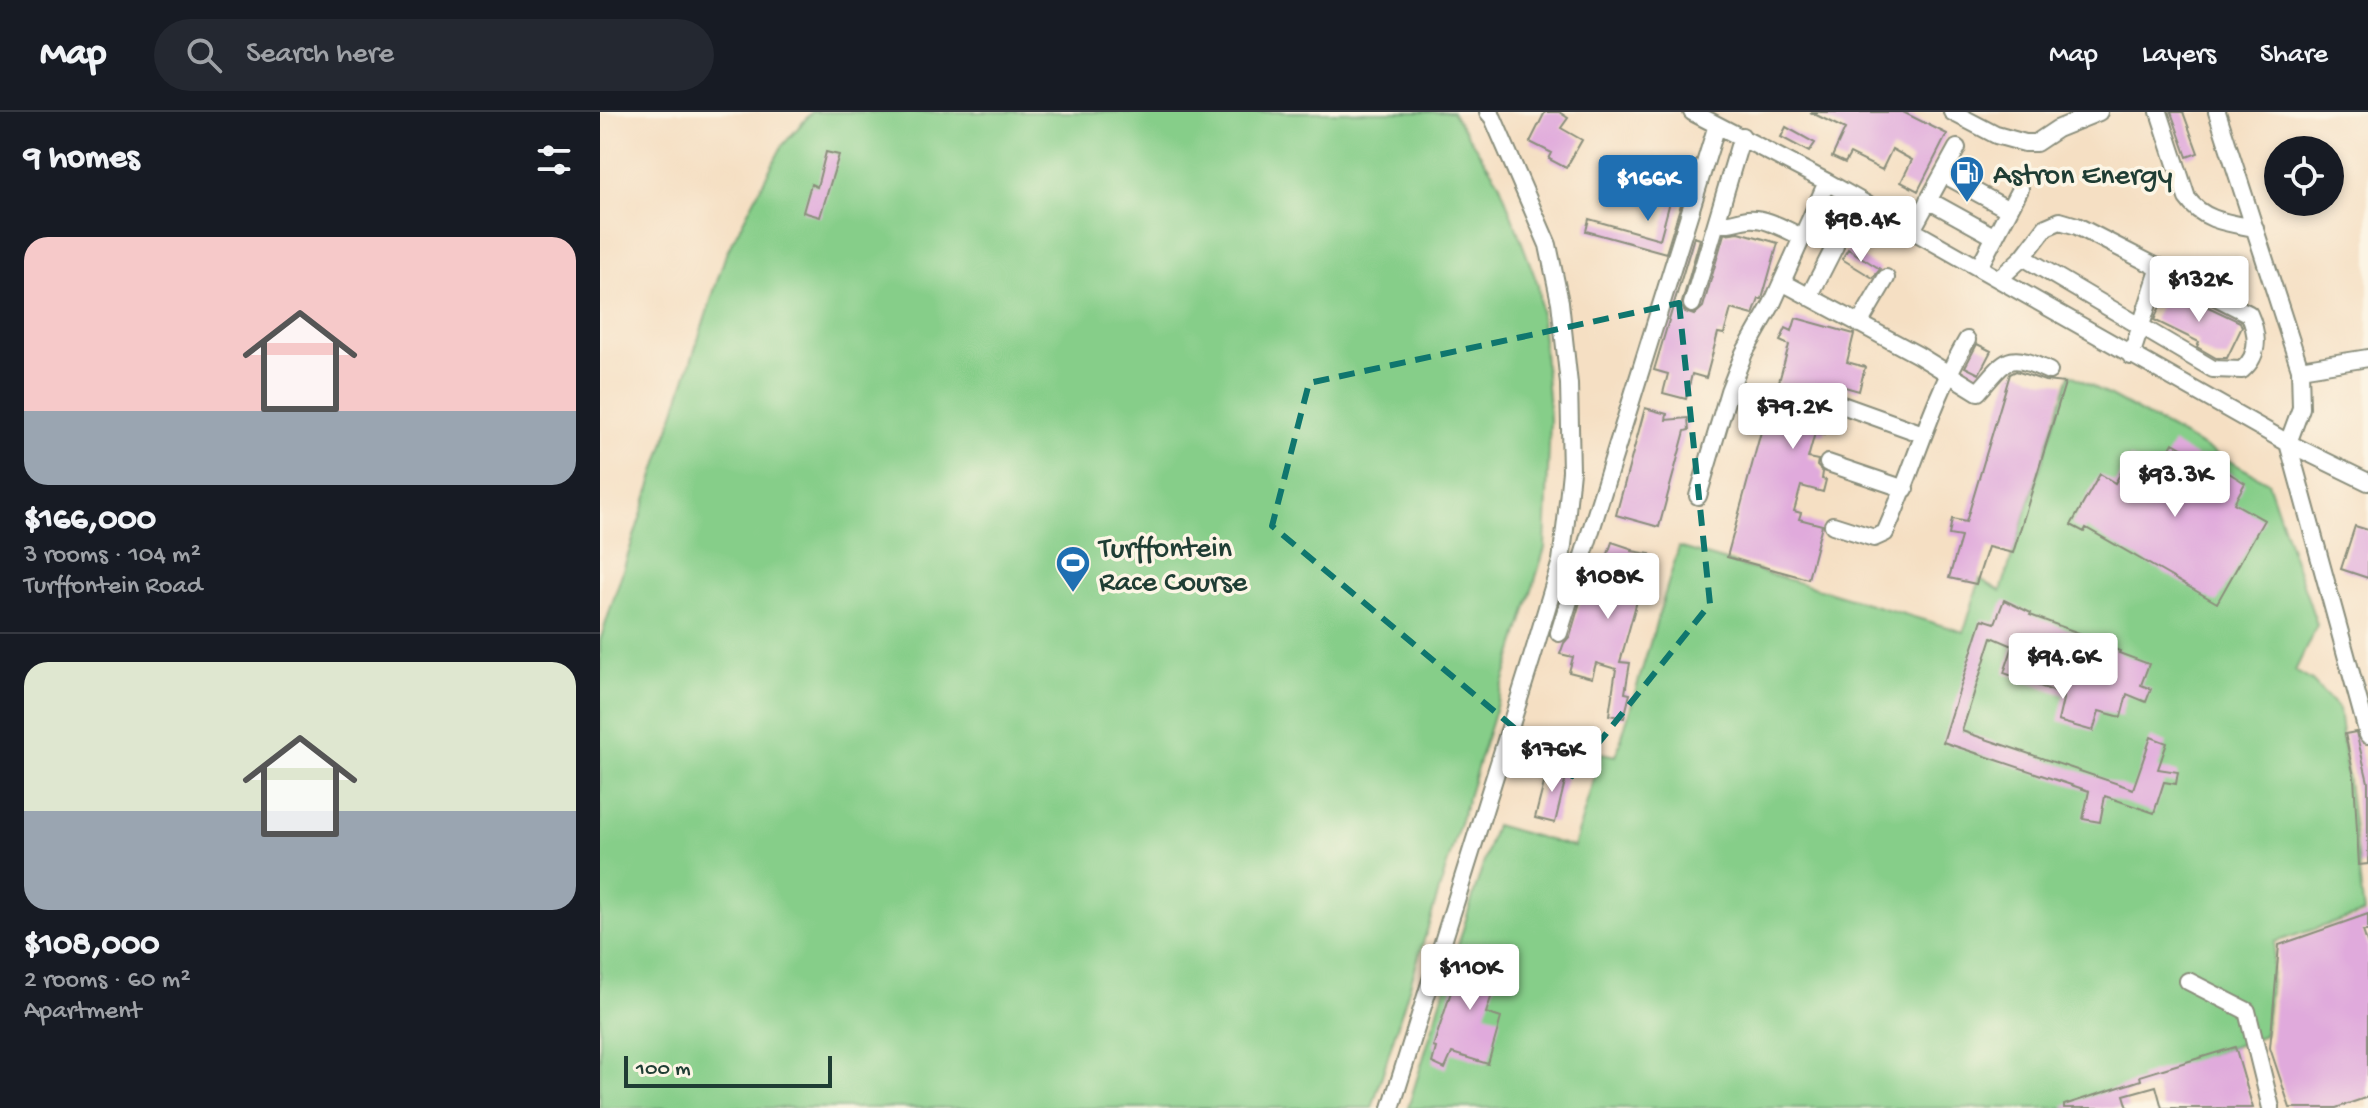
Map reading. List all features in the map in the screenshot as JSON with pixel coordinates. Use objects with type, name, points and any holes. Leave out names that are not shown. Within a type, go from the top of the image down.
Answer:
[{"type":"street","points":[[1391,1108],[1561,561],[1571,471],[1569,384],[1560,302],[1548,245],[1488,112]]},
{"type":"street","points":[[1692,112],[1827,182],[2288,443],[2368,482]]},
{"type":"street","points":[[1952,112],[1996,135],[2036,143],[2057,129],[2099,112]]},
{"type":"street","points":[[2159,112],[2187,198],[2194,208],[2210,218],[2255,228]]},
{"type":"street","points":[[2217,112],[2300,369],[2301,408],[2288,443],[2360,684],[2368,735]]},
{"type":"street","points":[[1559,633],[1717,125]]},
{"type":"street","points":[[1692,304],[1742,136]]},
{"type":"street","points":[[1911,232],[1957,148]]},
{"type":"street","points":[[1943,174],[2009,210]]},
{"type":"street","points":[[1698,496],[1729,391],[1744,353],[1782,282],[1827,182]]},
{"type":"street","points":[[1979,267],[2020,189]]},
{"type":"street","points":[[1928,200],[1995,237]]},
{"type":"street","points":[[1717,222],[1731,224],[1747,219],[1770,222],[1802,237]]},
{"type":"street","points":[[1999,279],[2023,257],[2046,227],[2060,221],[2160,267],[2249,314],[2255,326],[2256,349],[2250,363],[2242,370],[2213,369],[2023,257]]},
{"type":"street","points":[[1809,297],[1835,246]]},
{"type":"street","points":[[2131,356],[2160,267]]},
{"type":"street","points":[[1859,324],[1886,278]]},
{"type":"street","points":[[1782,282],[1978,392],[2012,359],[2022,359],[2049,371]]},
{"type":"street","points":[[1833,525],[1874,538],[1885,533],[1905,489],[1947,373],[1967,340]]},
{"type":"street","points":[[2300,369],[2368,358]]},
{"type":"street","points":[[1842,405],[1923,434]]},
{"type":"street","points":[[1828,463],[1905,489]]},
{"type":"street","points":[[2188,981],[2247,1011],[2271,1108]]},
{"type":"highlighted area","points":[[1679,303],[1710,604],[1572,776],[1272,526],[1309,383]]},
{"type":"green space","name":"Turffontein Race Course","points":[[812,112],[1452,112],[1499,182],[1538,285],[1550,420],[1545,548],[1372,1108],[600,1108],[600,641],[726,254],[782,146]]},
{"type":"green space","points":[[2070,374],[2268,482],[2317,625],[2295,671],[2312,681],[2339,709],[2364,913],[2275,942],[2265,1035],[2068,1108],[1408,1108],[1495,825],[1574,847],[1601,753],[1616,756],[1679,547],[1964,632],[1980,579],[2001,591]]},
{"type":"building","points":[[1545,112],[1559,112],[1568,118],[1561,128],[1582,140],[1566,168],[1549,159],[1552,153],[1530,142]]},
{"type":"building","points":[[1810,112],[1903,112],[1947,134],[1918,191],[1901,182],[1912,160],[1892,149],[1882,170],[1850,154],[1845,163],[1832,157],[1845,129]]},
{"type":"building","points":[[2171,112],[2183,112],[2198,153],[2187,157]]},
{"type":"building","points":[[1786,127],[1815,143],[1809,152],[1781,137]]},
{"type":"building","points":[[826,152],[839,155],[820,217],[803,212],[811,184],[817,187]]},
{"type":"building","points":[[1678,172],[1690,175],[1666,253],[1586,231],[1589,219],[1660,239]]},
{"type":"building","points":[[1739,232],[1778,243],[1762,299],[1759,299],[1753,315],[1731,309],[1724,334],[1718,333],[1706,378],[1692,374],[1686,399],[1663,393],[1668,374],[1654,370],[1694,237],[1700,239],[1681,306],[1685,312],[1694,315],[1703,307],[1724,234]]},
{"type":"building","points":[[1848,249],[1880,269],[1873,278],[1842,259]]},
{"type":"building","points":[[2168,288],[2240,322],[2242,327],[2227,358],[2216,358],[2197,347],[2199,342],[2154,320]]},
{"type":"building","points":[[1796,318],[1854,334],[1847,362],[1865,367],[1859,391],[1838,385],[1824,435],[1815,433],[1808,458],[1818,460],[1817,466],[1823,472],[1822,479],[1826,480],[1823,492],[1801,486],[1794,511],[1801,513],[1799,519],[1822,525],[1808,579],[1727,557],[1765,417],[1769,418],[1789,345],[1780,341],[1786,328],[1792,331]]},
{"type":"building","points":[[1977,344],[1991,351],[1979,374],[1965,367]]},
{"type":"building","points":[[2016,371],[2045,381],[2065,383],[2013,553],[1988,547],[1976,584],[1949,578],[1961,537],[1949,535],[1952,519],[1966,522],[2010,374]]},
{"type":"building","points":[[1645,408],[1667,414],[1666,420],[1688,418],[1689,430],[1685,431],[1659,527],[1616,515]]},
{"type":"building","points":[[2173,443],[2200,458],[2202,456],[2245,483],[2234,503],[2264,520],[2217,603],[2086,528],[2084,532],[2071,525],[2100,474],[2115,483],[2130,457],[2157,472]]},
{"type":"building","points":[[2355,526],[2368,530],[2368,578],[2341,569]]},
{"type":"building","points":[[1612,542],[1632,551],[1650,554],[1620,662],[1630,663],[1625,693],[1630,694],[1624,718],[1609,715],[1616,669],[1596,663],[1592,678],[1569,672],[1573,657],[1560,654],[1570,636],[1585,585],[1591,587],[1598,567],[1603,569]]},
{"type":"building","points":[[2004,600],[2030,615],[2149,664],[2141,685],[2151,689],[2146,702],[2127,694],[2121,717],[2099,711],[2093,731],[2058,721],[2064,695],[2004,673],[2013,646],[1992,637],[1962,731],[2133,789],[2151,737],[2167,743],[2158,769],[2178,772],[2176,784],[2164,782],[2154,813],[2105,796],[2100,822],[2083,819],[2089,791],[1943,742],[1982,619],[1995,623]]},
{"type":"building","points":[[2356,732],[2368,782],[2368,864],[2359,865],[2354,777],[2345,734]]},
{"type":"building","points":[[1549,764],[1568,769],[1555,823],[1535,818]]},
{"type":"building","points":[[2368,914],[2368,931],[2363,931],[2368,946],[2368,1097],[2336,1108],[2290,1108],[2270,1048],[2279,945]]},
{"type":"building","points":[[1465,949],[1503,961],[1486,1013],[1501,1018],[1488,1064],[1452,1053],[1445,1069],[1432,1063],[1436,1048],[1433,1047]]},
{"type":"building","points":[[2235,1047],[2253,1108],[2162,1108],[2156,1086],[2124,1095],[2128,1108],[2064,1108],[2064,1105],[2141,1080],[2140,1076]]},
{"type":"place","name":"Astron Energy","points":[[1967,204]]},
{"type":"place","name":"Turffontein Race Course","points":[[1073,594]]}]
